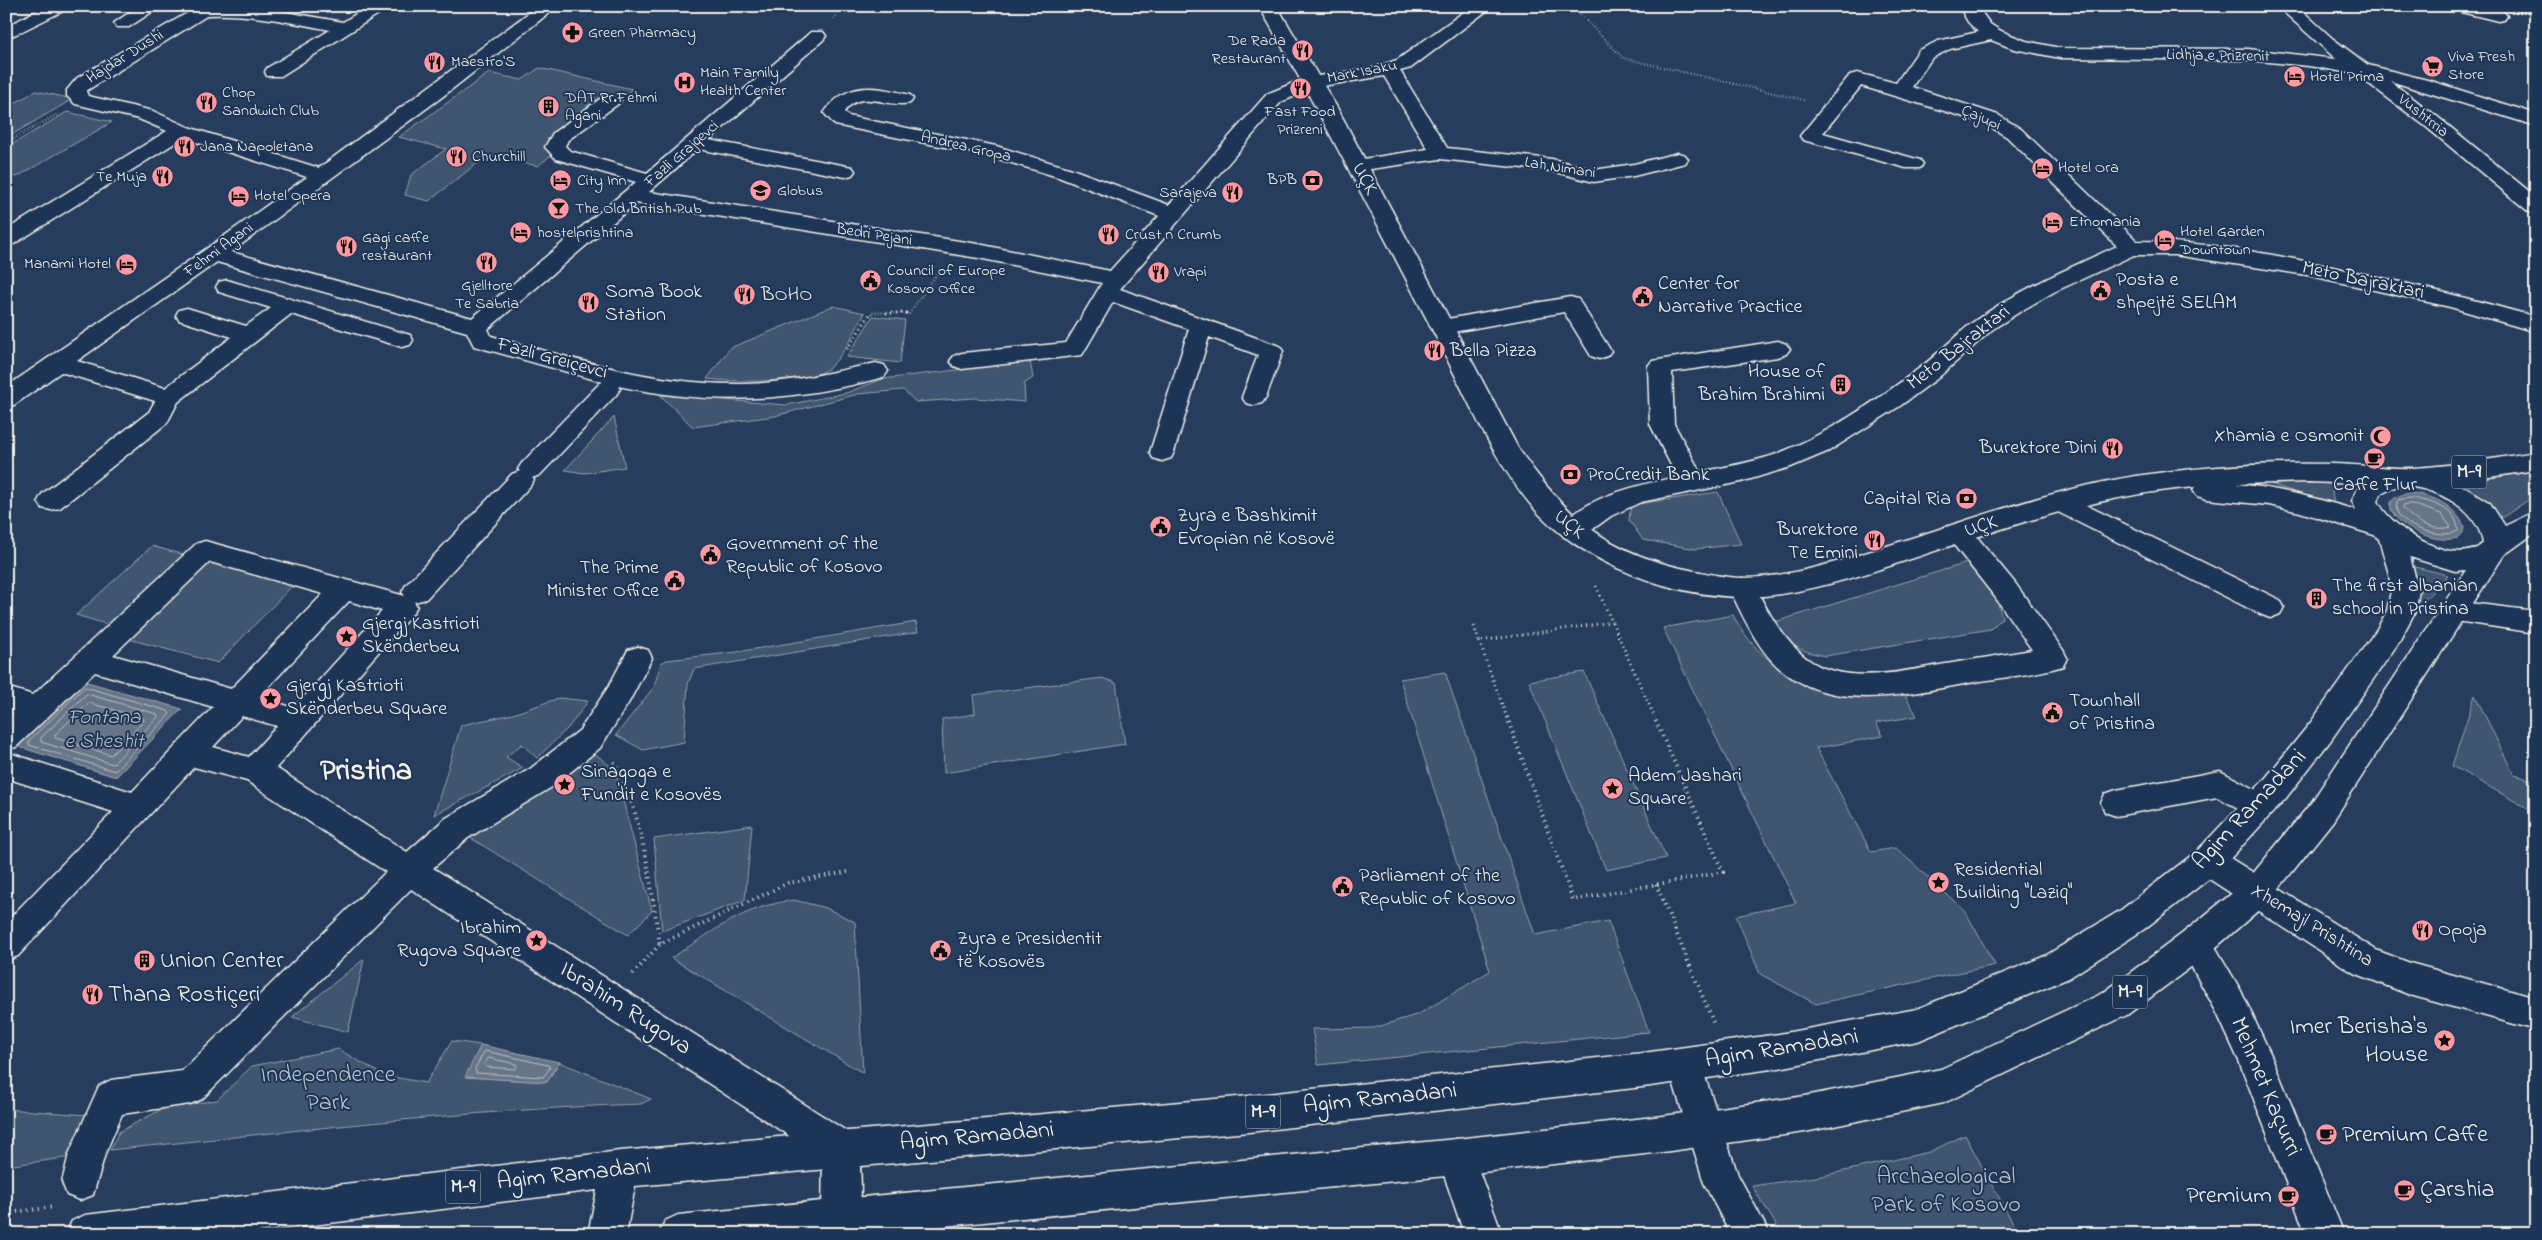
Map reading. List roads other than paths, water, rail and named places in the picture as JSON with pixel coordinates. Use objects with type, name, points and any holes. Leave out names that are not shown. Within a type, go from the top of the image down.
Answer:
[{"type":"street","points":[[6,34],[59,6]]},
{"type":"street","points":[[123,23],[152,6]]},
{"type":"street","points":[[274,72],[382,6]]},
{"type":"street","name":"Fehmi Agani","points":[[6,399],[214,254],[549,6]]},
{"type":"street","name":"UÇK","points":[[1268,6],[1357,165],[1508,452],[1549,508],[1573,530],[1597,547],[1626,562],[1664,576],[1742,588],[1820,577],[2061,502],[2106,490],[2143,484],[2260,473],[2338,473],[2396,477],[2435,483],[2469,500],[2492,522],[2495,548]]},
{"type":"street","name":"Mark Isaku","points":[[1312,82],[1389,69],[1404,64],[1484,6]]},
{"type":"street","name":"Lidhja e Prizrenit","points":[[1968,6],[1980,23],[1994,34],[2012,43],[2060,53],[2258,56],[2310,60],[2364,70],[2452,93],[2536,120]]},
{"type":"street","name":"Vushtrria","points":[[2286,6],[2326,42],[2439,128],[2536,208]]},
{"type":"street","points":[[2459,6],[2498,16]]},
{"type":"street","name":"Hajdar Dushi","points":[[322,175],[181,131],[153,117],[82,100],[77,96],[76,90],[84,82],[195,14],[205,10],[228,9],[280,15],[347,28]]},
{"type":"street","points":[[1901,90],[1924,54],[1944,45],[1994,34]]},
{"type":"street","name":"Fazli Grajqevci","points":[[476,327],[695,143],[817,36]]},
{"type":"street","points":[[1389,69],[1440,153]]},
{"type":"street","name":"Çajupi","points":[[1913,164],[1810,136],[1857,79],[1901,90],[1991,119],[2014,133],[2131,248]]},
{"type":"street","points":[[962,362],[1074,350],[1111,285],[1171,213],[1274,98],[1312,82]]},
{"type":"street","name":"Andrea Gropa","points":[[903,99],[876,93],[860,93],[839,104],[834,113],[842,121],[989,150],[1036,164],[1171,213]]},
{"type":"street","points":[[610,100],[560,138],[555,148],[563,155],[651,180]]},
{"type":"street","points":[[6,239],[181,131]]},
{"type":"street","points":[[695,143],[845,171]]},
{"type":"street","name":"Lah Nimani","points":[[1357,165],[1440,153],[1552,165],[1594,176],[1634,170],[1678,158]]},
{"type":"street","name":"Bedri Pejani","points":[[632,196],[955,248],[1111,285],[1201,326],[1271,351],[1254,397]]},
{"type":"street","points":[[6,216],[30,224]]},
{"type":"street","name":"Meto Bajraktari","points":[[1573,530],[1602,509],[1636,494],[1693,483],[1782,461],[1820,445],[1892,400],[1930,372],[1985,324],[2013,306],[2046,287],[2131,248],[2174,248],[2232,255],[2307,268],[2454,301],[2536,325]]},
{"type":"street","name":"Fazli Greiçevci","points":[[214,254],[476,327],[482,341],[645,383],[744,392],[784,389],[876,371]]},
{"type":"street","points":[[227,287],[402,340]]},
{"type":"street","points":[[1442,327],[1570,304],[1599,350]]},
{"type":"street","points":[[51,501],[158,417],[169,397],[288,306]]},
{"type":"street","points":[[188,315],[250,334]]},
{"type":"street","points":[[1162,452],[1201,326]]},
{"type":"street","points":[[1693,483],[1662,424],[1660,366],[1778,349]]},
{"type":"street","points":[[58,363],[169,397]]},
{"type":"street","points":[[416,592],[608,389]]},
{"type":"street","name":"M-9","points":[[2396,477],[2465,472],[2536,461]]},
{"type":"street","name":"Agim Ramadani","points":[[85,1234],[620,1170],[1249,1114],[1685,1065],[1729,1059],[1918,1025],[2057,967],[2132,920],[2208,862],[2259,806],[2321,731],[2387,637],[2401,612],[2405,591],[2402,574],[2386,532],[2367,508],[2366,499],[2372,485],[2396,477]]},
{"type":"street","name":"UÇK","points":[[2143,484],[2268,496],[2319,507],[2386,532]]},
{"type":"street","points":[[2061,502],[2270,607]]},
{"type":"street","name":"M-9","points":[[2386,532],[2419,552],[2449,561],[2475,561],[2536,520]]},
{"type":"street","points":[[1742,588],[1779,652],[1805,672],[1833,683],[1862,687],[1888,685],[2053,658],[2005,590],[1959,534]]},
{"type":"street","name":"M-9","points":[[678,1234],[835,1226],[1257,1175],[1456,1157],[1704,1128],[1805,1114],[1944,1086],[2115,1004],[2195,944],[2257,892],[2322,812],[2495,548]]},
{"type":"street","points":[[6,738],[205,551],[403,606],[255,771]]},
{"type":"street","points":[[6,945],[344,589]]},
{"type":"street","points":[[2453,612],[2536,622]]},
{"type":"street","points":[[80,1182],[87,1154],[111,1098],[190,1087],[409,870],[457,828],[541,778],[590,739],[620,694],[638,658]]},
{"type":"street","points":[[90,659],[300,721]]},
{"type":"street","points":[[6,699],[37,708]]},
{"type":"street","points":[[189,753],[255,771],[409,870]]},
{"type":"street","points":[[6,765],[139,807]]},
{"type":"street","points":[[2116,803],[2220,784],[2259,806]]},
{"type":"street","name":"Xhemajl Prishtina","points":[[2208,862],[2364,961],[2410,980],[2536,1014]]},
{"type":"street","name":"Ibrahim Rugova","points":[[409,870],[610,998],[841,1149]]},
{"type":"street","name":"Mehmet Kaçurri","points":[[2195,944],[2228,1000],[2254,1055],[2325,1234]]},
{"type":"street","points":[[1685,1065],[1722,1183],[1751,1234]]},
{"type":"street","points":[[835,1226],[841,1149]]},
{"type":"street","points":[[1456,1157],[1482,1234]]},
{"type":"street","points":[[607,1234],[620,1170]]},
{"type":"water","points":[[2412,493],[2428,496],[2449,507],[2455,512],[2464,526],[2463,533],[2458,538],[2442,539],[2426,536],[2400,521],[2392,512],[2391,504],[2397,497]]},
{"type":"water","name":"Fontana e Sheshit","points":[[84,681],[182,709],[116,777],[16,746]]},
{"type":"water","points":[[481,1045],[559,1062],[547,1082],[465,1077]]},
{"type":"place","name":"Green Pharmacy","points":[[572,33]]},
{"type":"place","name":"De Rada Restaurant","points":[[1302,50]]},
{"type":"place","name":"Maestro'S","points":[[435,62]]},
{"type":"place","name":"Viva Fresh Store","points":[[2432,66]]},
{"type":"place","name":"Hotel Prima","points":[[2294,77]]},
{"type":"place","name":"Main Family Health Center","points":[[684,82]]},
{"type":"place","name":"Fast Food Prizreni","points":[[1300,88]]},
{"type":"place","name":"Chop Sandwich Club","points":[[206,102]]},
{"type":"place","name":"DAT Rr.Fehmi Agani","points":[[549,107]]},
{"type":"place","name":"Jana Napoletana","points":[[184,147]]},
{"type":"place","name":"Churchill","points":[[456,157]]},
{"type":"place","name":"Hotel Ora","points":[[2042,168]]},
{"type":"place","name":"Te Muja","points":[[163,177]]},
{"type":"place","name":"BPB","points":[[1313,180]]},
{"type":"place","name":"City Inn","points":[[561,181]]},
{"type":"place","name":"Globus","points":[[761,191]]},
{"type":"place","name":"Sarajeva","points":[[1233,193]]},
{"type":"place","name":"Hotel Opera","points":[[238,196]]},
{"type":"place","name":"The Old British Pub","points":[[559,209]]},
{"type":"place","name":"Etnomania","points":[[2053,222]]},
{"type":"place","name":"hostelprishtina","points":[[521,233]]},
{"type":"place","name":"Crust n Crumb","points":[[1109,235]]},
{"type":"place","name":"Hotel Garden Downtown","points":[[2164,241]]},
{"type":"place","name":"Gagi caffe restaurant","points":[[346,247]]},
{"type":"place","name":"Gjelltore Te Sabria","points":[[487,262]]},
{"type":"place","name":"Manami Hotel","points":[[127,264]]},
{"type":"place","name":"Vrapi","points":[[1158,272]]},
{"type":"place","name":"Council of Europe Kosovo Office","points":[[871,280]]},
{"type":"place","name":"Posta e shpejtë SELAM","points":[[2100,291]]},
{"type":"place","name":"BOHO","points":[[745,295]]},
{"type":"place","name":"Center for Narrative Practice","points":[[1642,296]]},
{"type":"place","name":"Soma Book Station","points":[[589,303]]},
{"type":"place","name":"Bella Pizza","points":[[1434,351]]},
{"type":"place","name":"House of Brahim Brahimi","points":[[1841,384]]},
{"type":"place","name":"Xhamia e Osmonit","points":[[2380,436]]},
{"type":"place","name":"Burektore Dini","points":[[2113,448]]},
{"type":"place","name":"Caffe Flur","points":[[2375,459]]},
{"type":"place","name":"ProCredit Bank","points":[[1571,475]]},
{"type":"place","name":"Capital Ria","points":[[1967,499]]},
{"type":"place","name":"Zyra e Bashkimit Evropian në Kosovë","points":[[1161,527]]},
{"type":"place","name":"Burektore Te Emini","points":[[1874,541]]},
{"type":"place","name":"Government of the Republic of Kosovo","points":[[710,555]]},
{"type":"place","name":"The Prime Minister Office","points":[[675,580]]},
{"type":"place","name":"The first albanian school in Pristina","points":[[2316,598]]},
{"type":"place","name":"Gjergj Kastrioti Skënderbeu","points":[[346,636]]},
{"type":"place","name":"Gjergj Kastrioti Skënderbeu Square","points":[[270,698]]},
{"type":"place","name":"Townhall of Pristina","points":[[2053,713]]},
{"type":"place","name":"Sinagoga e Fundit e Kosovës","points":[[565,784]]},
{"type":"place","name":"Adem Jashari Square","points":[[1612,788]]},
{"type":"place","name":"Residential Building \"Laziq\"","points":[[1938,882]]},
{"type":"place","name":"Parliament of the Republic of Kosovo","points":[[1343,887]]},
{"type":"place","name":"Opoja","points":[[2422,930]]},
{"type":"place","name":"Ibrahim Rugova Square","points":[[537,940]]},
{"type":"place","name":"Zyra e Presidentit të Kosovës","points":[[941,951]]},
{"type":"place","name":"Union Center","points":[[144,961]]},
{"type":"place","name":"Thana Rostiçeri","points":[[92,995]]},
{"type":"place","name":"Imer Berisha's House","points":[[2444,1041]]},
{"type":"place","name":"Premium Caffe","points":[[2326,1135]]},
{"type":"place","name":"Çarshia","points":[[2404,1190]]},
{"type":"place","name":"Premium","points":[[2288,1196]]},
{"type":"district","name":"Pristina","points":[[366,772]]},
{"type":"park label","name":"Independence Park","points":[[328,1089]]},
{"type":"park label","name":"Archaeological Park of Kosovo","points":[[1946,1191]]}]
